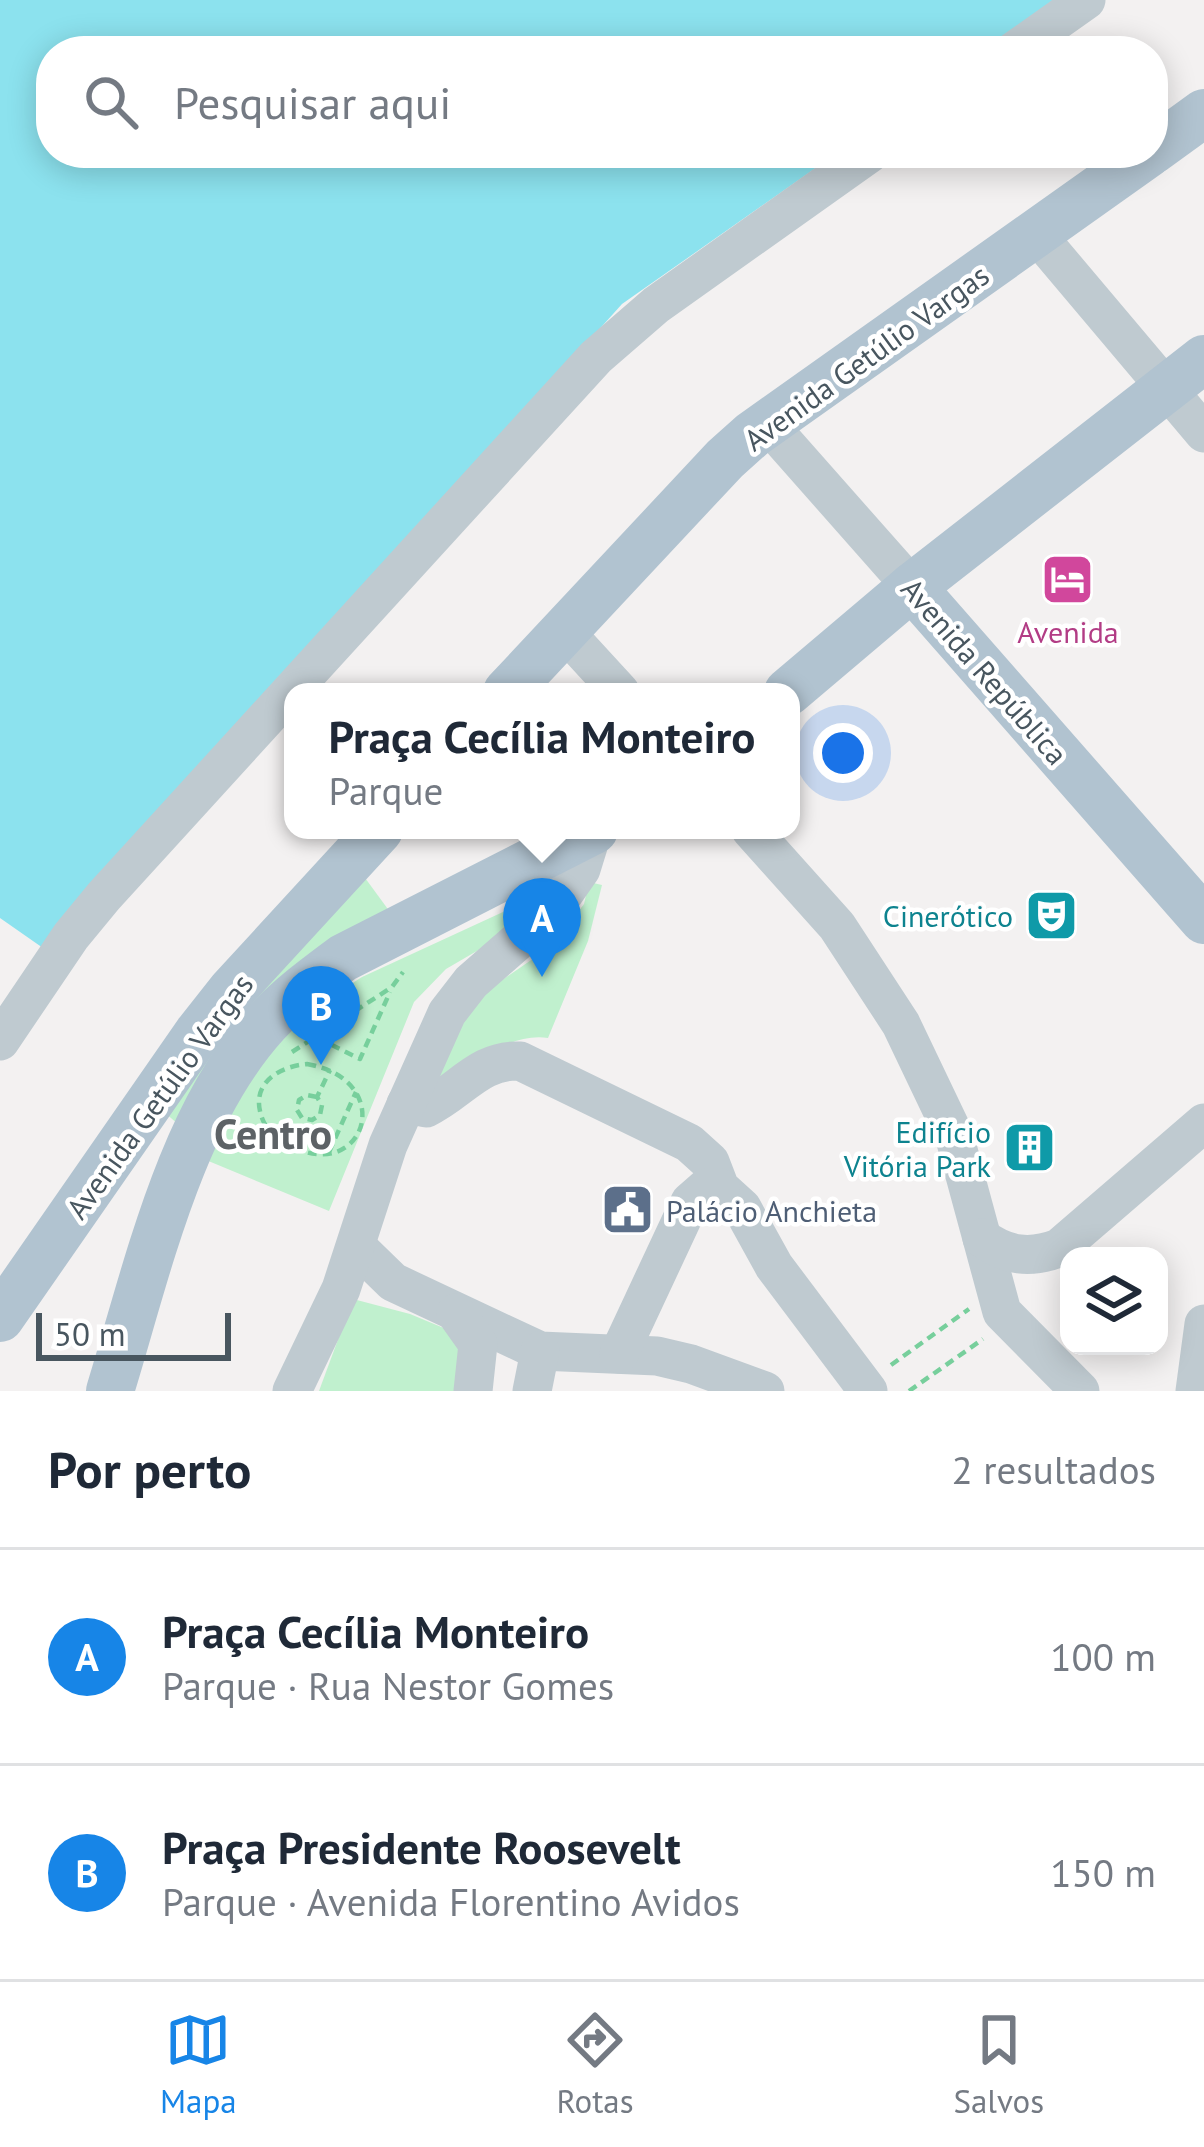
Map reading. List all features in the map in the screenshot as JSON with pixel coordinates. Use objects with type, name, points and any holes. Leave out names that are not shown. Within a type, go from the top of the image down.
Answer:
[{"type":"main road","name":"Avenida Getúlio Vargas","points":[[1168,139],[1204,113]]},
{"type":"main road","name":"Avenida Getúlio Vargas","points":[[515,683],[725,458],[767,423],[1129,168]]},
{"type":"main road","points":[[799,683],[911,587],[1204,359]]},
{"type":"main road","name":"Avenida República","points":[[911,587],[1204,920]]},
{"type":"main road","name":"Avenida Getúlio Vargas","points":[[0,1318],[209,1019],[371,839]]},
{"type":"main road","points":[[110,1391],[180,1168],[253,1084],[264,1024],[343,958],[576,839]]},
{"type":"street","points":[[1035,36],[1086,0]]},
{"type":"street","points":[[298,683],[596,357],[656,305],[849,168]]},
{"type":"street","points":[[1037,235],[1204,434]]},
{"type":"street","name":"Avenida República","points":[[767,423],[911,587]]},
{"type":"street","points":[[564,631],[612,683]]},
{"type":"street","points":[[0,1040],[104,896],[284,699]]},
{"type":"street","points":[[292,1391],[341,1289],[388,1145],[447,1013],[459,994],[551,912],[581,869],[591,839]]},
{"type":"street","points":[[759,839],[837,926],[922,1061],[954,1135],[982,1238],[987,1315],[1007,1321],[1080,1391]]},
{"type":"street","points":[[406,1104],[426,1108],[482,1068],[520,1061],[688,1143],[710,1162],[720,1188],[742,1208],[774,1266],[874,1382]]},
{"type":"street","points":[[982,1238],[1028,1256],[1059,1248],[1204,1123]]},
{"type":"street","points":[[620,1354],[690,1202],[706,1188],[720,1188]]},
{"type":"street","points":[[357,1247],[393,1282],[477,1329],[540,1352],[657,1356],[765,1391]]},
{"type":"street","points":[[341,1289],[393,1282]]},
{"type":"street","points":[[1195,1391],[1204,1324]]},
{"type":"street","points":[[473,1391],[477,1329]]},
{"type":"street","points":[[532,1391],[540,1352]]},
{"type":"path","points":[[318,1038],[360,1059],[406,963]]},
{"type":"path","points":[[278,1059],[318,1038],[392,987]]},
{"type":"path","points":[[355,1140],[329,1152],[294,1148],[267,1127],[253,1084],[298,1064],[330,1070],[356,1092],[365,1116]]},
{"type":"path","points":[[317,1097],[330,1070]]},
{"type":"path","points":[[329,1152],[356,1092]]},
{"type":"path","points":[[294,1148],[307,1120],[320,1114],[317,1097],[307,1095],[299,1100],[299,1114],[307,1120]]},
{"type":"path","points":[[874,1382],[987,1315]]},
{"type":"path","points":[[909,1391],[987,1315]]},
{"type":"green space","points":[[360,871],[390,912],[179,1125],[156,1105]]},
{"type":"green space","points":[[589,882],[602,885],[588,941],[548,1038],[503,1046],[436,1087],[455,1018],[473,1000],[553,945],[584,904]]},
{"type":"green space","points":[[551,890],[506,934],[446,969],[414,1002],[329,1211],[206,1160],[241,1084],[312,1009],[362,977]]},
{"type":"green space","points":[[353,1299],[410,1314],[463,1336],[456,1391],[319,1391]]},
{"type":"water","points":[[0,0],[1054,0],[1003,36],[36,36],[36,168],[816,168],[622,304],[43,948],[0,918]]},
{"type":"place","name":"Avenida","points":[[1068,579]]},
{"type":"place","name":"Cinerótico","points":[[1052,915]]},
{"type":"place","name":"Praça Cecília Monteiro","points":[[542,977]]},
{"type":"place","name":"Praça Presidente Roosevelt","points":[[321,1065]]},
{"type":"place","name":"Edifício Vitória Park","points":[[1030,1148]]},
{"type":"place","name":"Palácio Anchieta","points":[[627,1210]]},
{"type":"district","name":"Centro","points":[[273,1133]]}]
